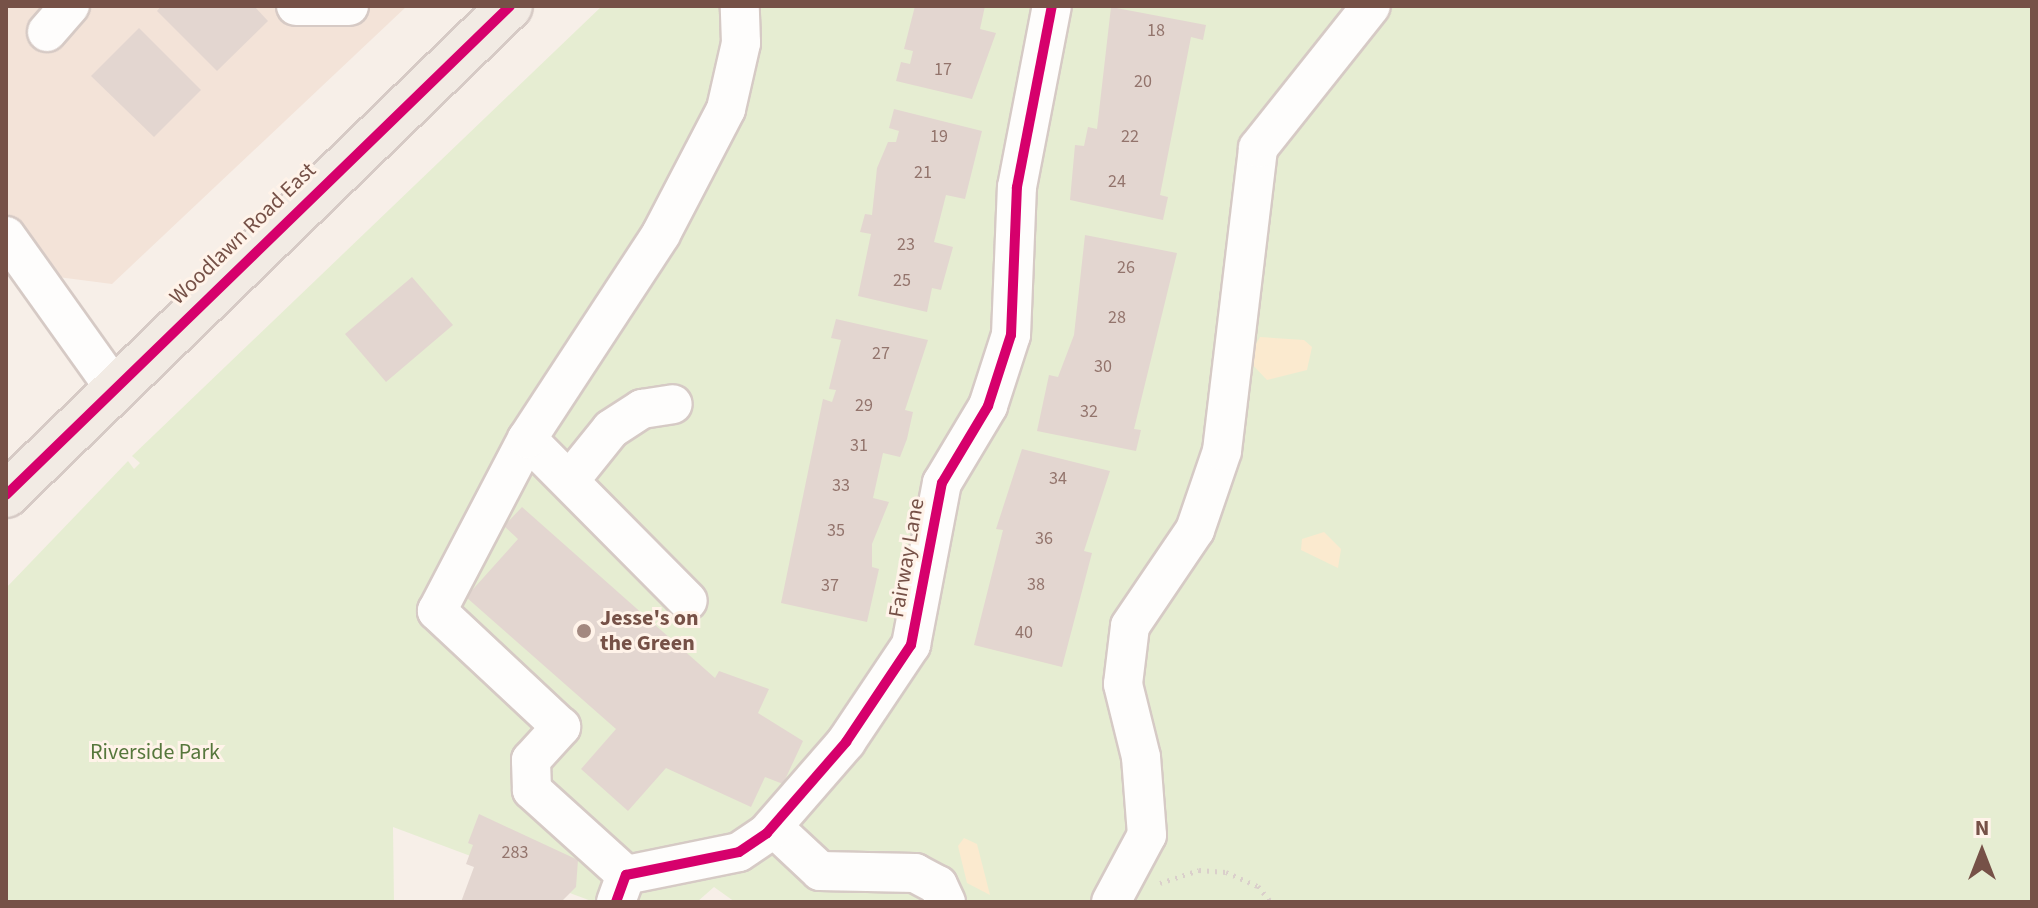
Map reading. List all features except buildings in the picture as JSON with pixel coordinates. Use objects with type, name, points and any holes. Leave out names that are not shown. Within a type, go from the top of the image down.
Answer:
[{"type":"main road","name":"Woodlawn Road East","points":[[6,495],[113,386],[510,6]]},
{"type":"street","points":[[296,6],[349,6]]},
{"type":"street","points":[[621,888],[532,790],[531,760],[561,727],[437,611],[527,439],[661,234],[726,109],[738,65],[740,6]]},
{"type":"street","name":"Fairway Lane","points":[[621,888],[739,852],[781,818],[911,645],[942,483],[1003,369],[1012,329],[1017,187],[1052,6]]},
{"type":"street","points":[[1114,899],[1147,835],[1141,757],[1123,684],[1130,626],[1195,530],[1222,451],[1258,148],[1371,6]]},
{"type":"street","points":[[6,236],[113,386]]},
{"type":"street","points":[[6,247],[9,266],[66,347],[113,386]]},
{"type":"street","points":[[570,480],[611,429],[642,409],[673,404]]},
{"type":"street","points":[[527,439],[688,601]]},
{"type":"street","points":[[781,818],[820,871],[915,873],[938,885],[946,902]]},
{"type":"path","points":[[1114,899],[1199,870],[1247,882],[1271,902]]},
{"type":"shaded area","points":[[6,6],[407,6],[112,284],[27,273],[6,237]]},
{"type":"green space","name":"Riverside Park","points":[[602,6],[2032,6],[2032,902],[735,902],[714,887],[697,902],[594,902],[393,827],[394,902],[6,902],[6,588],[128,461],[134,469],[140,463],[132,456]]},
{"type":"sand","points":[[1260,337],[1304,340],[1312,347],[1307,370],[1267,380],[1247,359]]},
{"type":"sand","points":[[1324,532],[1341,549],[1338,568],[1301,550],[1302,539]]},
{"type":"sand","points":[[964,838],[977,844],[990,895],[967,883],[958,846]]},
{"type":"cycle path","points":[[6,495],[510,6]]},
{"type":"cycle path","points":[[616,902],[626,875],[739,852],[767,833],[846,742],[911,645],[942,483],[988,406],[1011,335],[1017,187],[1052,6]]},
{"type":"place","name":"Jesse's on the Green","points":[[584,631]]}]
